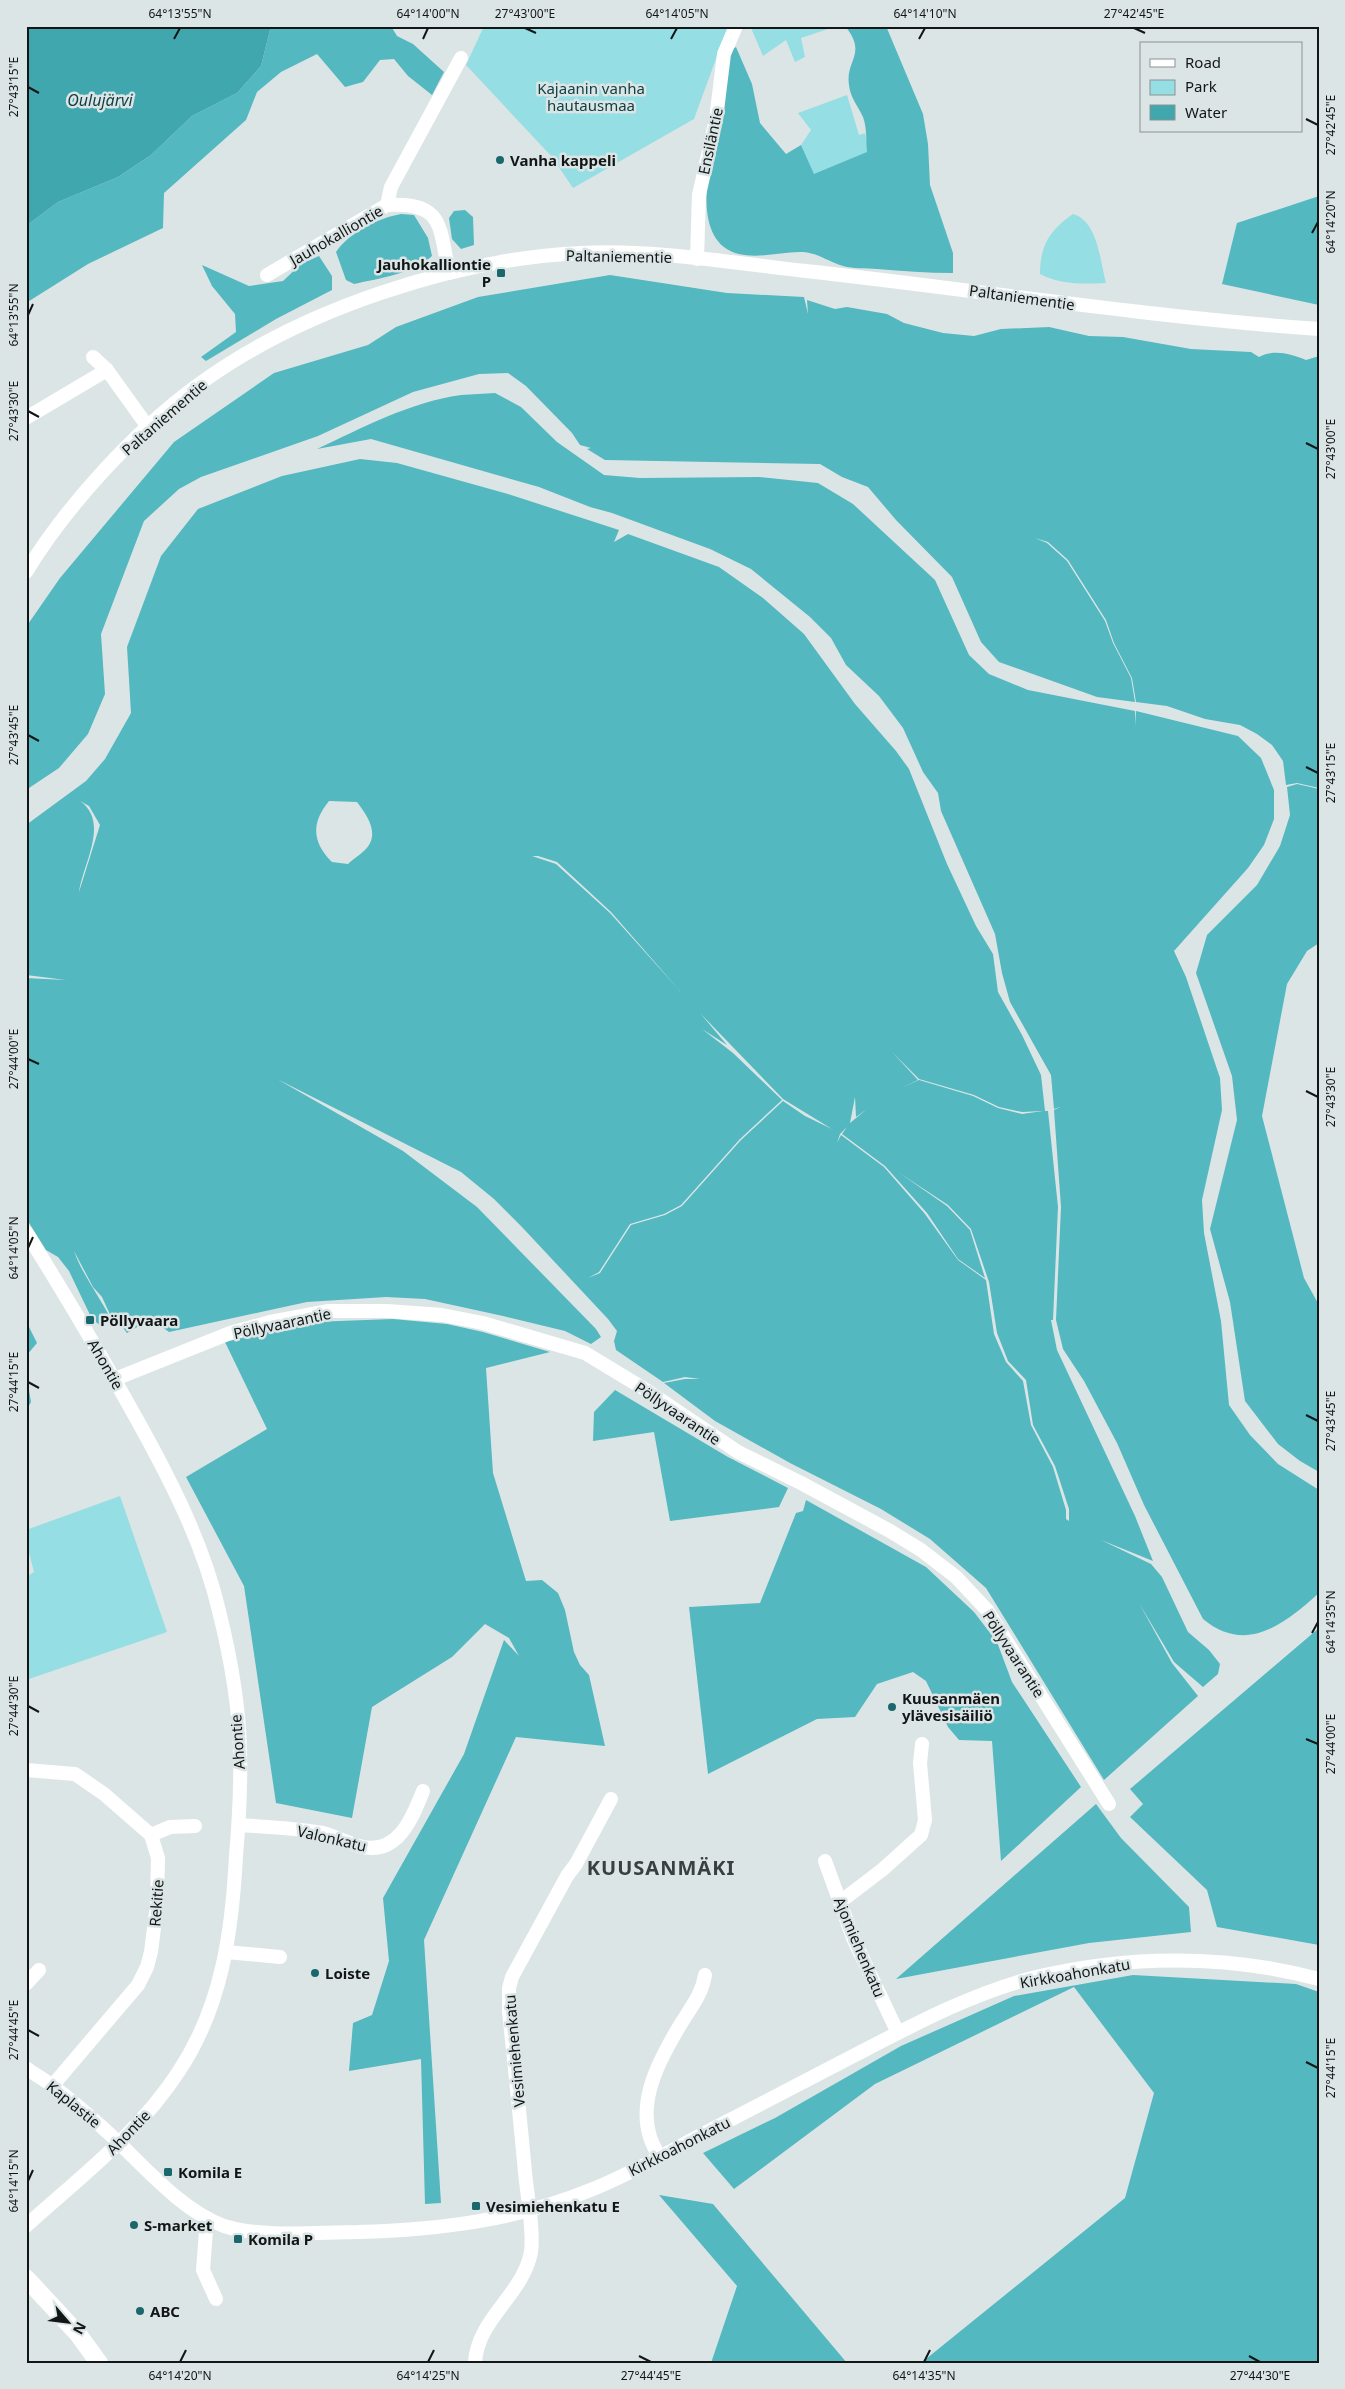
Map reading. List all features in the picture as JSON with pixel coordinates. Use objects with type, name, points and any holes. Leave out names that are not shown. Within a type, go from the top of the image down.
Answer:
[{"type":"main road","points":[[26,2278],[78,2334],[99,2363]]},
{"type":"street","name":"Ensiläntie","points":[[698,259],[699,195],[716,119],[724,54],[736,26]]},
{"type":"street","points":[[387,205],[391,187],[461,58]]},
{"type":"street","name":"Jauhokalliontie","points":[[267,275],[387,205],[409,204],[426,209],[436,217],[449,273]]},
{"type":"street","name":"Paltaniementie","points":[[26,572],[86,491],[148,427],[198,385],[254,350],[300,326],[368,298],[449,273],[492,263],[538,256],[584,253],[640,254],[952,288],[1172,315],[1319,328]]},
{"type":"street","points":[[92,357],[107,370],[148,427]]},
{"type":"street","points":[[26,418],[107,370]]},
{"type":"street","name":"Ahontie","points":[[26,1232],[115,1379],[168,1476],[202,1556],[219,1609],[238,1734],[238,1825],[234,1896],[226,1952],[208,2015],[190,2052],[167,2088],[120,2143],[26,2226]]},
{"type":"street","name":"Pöllyvaarantie","points":[[115,1379],[230,1333],[270,1322],[329,1311],[387,1311],[442,1315],[483,1324],[585,1353],[646,1390],[738,1452],[801,1483],[890,1531],[921,1550],[956,1577],[987,1610],[1109,1804]]},
{"type":"street","points":[[840,1902],[882,1870],[921,1835],[925,1820],[921,1770],[922,1744]]},
{"type":"street","points":[[26,1770],[75,1774],[104,1794],[151,1835],[170,1827],[195,1826]]},
{"type":"street","name":"Valonkatu","points":[[238,1825],[296,1829],[326,1834],[358,1846],[377,1848],[386,1846],[410,1825],[424,1791]]},
{"type":"street","name":"Vesimiehenkatu","points":[[474,2363],[478,2344],[484,2332],[523,2278],[531,2251],[530,2210],[509,2012],[509,1988],[512,1977],[539,1925],[576,1864],[611,1798]]},
{"type":"street","name":"Rekitie","points":[[53,2085],[138,1985],[147,1968],[154,1933],[159,1868],[151,1835]]},
{"type":"street","name":"Ajomiehenkatu","points":[[824,1861],[853,1938],[898,2033]]},
{"type":"street","points":[[226,1952],[280,1957]]},
{"type":"street","name":"Kirkkoahonkatu","points":[[120,2143],[172,2192],[208,2218],[225,2226],[244,2230],[293,2233],[408,2231],[470,2223],[530,2210],[593,2189],[660,2157],[898,2033],[951,2008],[1032,1979],[1083,1969],[1152,1961],[1193,1959],[1290,1971],[1319,1979]]},
{"type":"street","points":[[26,1984],[39,1970]]},
{"type":"street","points":[[660,2157],[653,2146],[647,2122],[650,2082],[670,2042],[702,1992],[705,1975]]},
{"type":"street","name":"Kaplastie","points":[[26,2068],[53,2085],[120,2143]]},
{"type":"street","points":[[208,2218],[203,2270],[216,2299]]},
{"type":"green space","name":"Kajaanin vanha hautausmaa","points":[[484,26],[728,26],[694,119],[573,188],[552,157],[466,65]]},
{"type":"green space","points":[[753,26],[837,26],[801,38],[805,57],[795,62],[786,40],[763,56],[751,28]]},
{"type":"green space","points":[[847,95],[859,135],[865,133],[869,152],[814,175],[801,145],[811,130],[798,113]]},
{"type":"green space","points":[[1073,214],[1081,218],[1093,233],[1100,253],[1106,283],[1064,282],[1040,274],[1044,246],[1052,232]]},
{"type":"green space","points":[[120,1496],[167,1632],[26,1680],[26,1577],[34,1572],[26,1541],[26,1530]]},
{"type":"shaded area","points":[[271,26],[391,26],[397,36],[413,44],[444,72],[432,95],[408,76],[394,59],[380,60],[363,82],[345,87],[317,54],[281,72],[257,92],[246,120],[164,193],[163,228],[88,264],[26,303],[26,226],[58,202],[118,177],[151,155],[192,116],[237,93],[261,66]]},
{"type":"shaded area","points":[[845,26],[886,26],[923,114],[928,144],[930,185],[953,253],[953,273],[851,268],[814,254],[803,252],[744,255],[726,249],[714,235],[710,226],[707,188],[729,51],[736,47],[752,84],[760,123],[786,154],[801,145],[814,174],[867,152],[864,121],[849,85],[855,44]]},
{"type":"shaded area","points":[[1319,196],[1319,305],[1222,284],[1237,223]]},
{"type":"shaded area","points":[[465,210],[473,217],[474,245],[461,249],[452,239],[449,218],[454,211]]},
{"type":"shaded area","points":[[401,214],[414,215],[428,238],[432,256],[415,267],[395,274],[354,284],[346,280],[336,252],[348,239],[365,227]]},
{"type":"shaded area","points":[[319,256],[332,276],[332,290],[276,319],[206,361],[201,357],[236,332],[235,314],[212,286],[202,265],[249,286],[283,281],[301,264]]},
{"type":"shaded area","points":[[610,275],[727,293],[804,297],[808,314],[807,300],[835,309],[847,307],[887,314],[904,323],[943,333],[974,336],[1001,329],[1049,327],[1089,336],[1123,337],[1191,349],[1251,352],[1259,357],[1271,353],[1288,354],[1306,360],[1319,356],[1319,788],[1297,783],[1286,785],[1283,761],[1272,745],[1240,725],[1205,719],[1167,706],[1136,702],[1132,678],[1114,643],[1106,620],[1068,560],[1048,542],[1035,538],[1047,543],[1067,561],[1105,621],[1113,643],[1131,678],[1135,702],[1097,697],[999,662],[981,642],[952,577],[896,520],[868,487],[842,477],[820,464],[605,460],[587,449],[591,448],[580,445],[572,433],[526,386],[508,373],[479,374],[413,392],[318,436],[201,477],[179,489],[144,521],[101,634],[105,694],[88,734],[59,768],[26,790],[26,627],[60,578],[174,442],[274,373],[368,345],[396,327],[478,297]]},
{"type":"shaded area","points":[[495,393],[521,407],[557,442],[604,475],[640,478],[760,477],[818,483],[853,504],[935,580],[969,655],[989,674],[1028,690],[1135,711],[1135,726],[1136,711],[1238,736],[1261,758],[1274,790],[1274,819],[1264,845],[1248,868],[1174,951],[1186,977],[1220,1078],[1222,1110],[1202,1200],[1204,1233],[1221,1321],[1229,1405],[1250,1435],[1278,1464],[1319,1490],[1319,1593],[1279,1624],[1250,1635],[1235,1634],[1219,1629],[1203,1619],[1144,1505],[1117,1443],[1084,1381],[1063,1349],[1056,1320],[1061,1207],[1054,1110],[1060,1107],[1054,1109],[1051,1075],[1010,1002],[1002,973],[995,934],[941,811],[938,793],[923,772],[903,728],[879,696],[846,665],[831,638],[810,617],[751,569],[710,549],[539,487],[371,439],[317,449],[423,403],[461,395]]},
{"type":"shaded area","points":[[360,459],[397,463],[508,494],[619,530],[614,542],[628,534],[719,567],[763,598],[804,634],[855,704],[896,751],[909,769],[947,864],[976,926],[993,954],[998,992],[1022,1035],[1041,1075],[1045,1111],[1048,1111],[1058,1207],[1053,1320],[1051,1320],[1057,1350],[1135,1516],[1153,1561],[1101,1540],[1151,1564],[1162,1577],[1188,1632],[1209,1650],[1220,1664],[1218,1674],[1203,1687],[1174,1662],[1139,1603],[1172,1663],[1198,1696],[1104,1780],[986,1588],[930,1539],[881,1509],[790,1463],[715,1421],[664,1383],[685,1379],[700,1379],[685,1377],[663,1382],[616,1350],[614,1341],[617,1331],[608,1319],[494,1199],[461,1172],[277,1079],[403,1151],[477,1207],[596,1329],[601,1337],[591,1344],[565,1331],[503,1316],[425,1299],[386,1297],[307,1302],[169,1332],[151,1319],[127,1333],[121,1325],[113,1321],[102,1297],[93,1287],[74,1251],[82,1269],[112,1321],[101,1326],[92,1319],[69,1271],[58,1257],[46,1250],[26,1218],[26,978],[66,980],[26,975],[26,825],[86,781],[105,759],[131,713],[127,647],[161,556],[198,509],[282,476]],"holes":[[[80,801],[89,806],[100,825],[79,892],[92,844],[93,820],[89,810]],[[329,801],[357,802],[370,822],[372,834],[369,845],[348,864],[332,862],[325,855],[321,847],[316,832],[323,809]],[[532,856],[557,862],[611,912],[680,991],[610,913],[556,864]],[[700,1013],[783,1099],[832,1129],[805,1116],[783,1101],[741,1140],[682,1206],[665,1215],[631,1225],[600,1273],[588,1278],[599,1272],[630,1224],[664,1214],[681,1205],[740,1139],[782,1100],[733,1053],[702,1029],[727,1045]],[[892,1052],[919,1079],[974,1095],[999,1107],[1022,1112],[1043,1111],[1022,1114],[998,1108],[973,1096],[919,1080],[901,1088],[918,1080]],[[855,1097],[856,1117],[867,1109],[850,1123]],[[847,1127],[842,1134],[885,1166],[927,1213],[958,1259],[985,1278],[970,1230],[947,1206],[898,1172],[948,1205],[971,1229],[989,1282],[997,1333],[1008,1361],[1026,1380],[1033,1425],[1055,1466],[1069,1509],[1069,1521],[1066,1519],[1066,1510],[1053,1467],[1031,1425],[1023,1381],[1006,1362],[994,1334],[986,1280],[958,1260],[925,1214],[884,1167],[841,1135],[837,1143],[840,1134]]]},
{"type":"shaded area","points":[[1297,784],[1319,789],[1319,943],[1307,951],[1287,984],[1262,1116],[1304,1278],[1319,1305],[1319,1472],[1300,1461],[1278,1444],[1245,1401],[1230,1302],[1210,1229],[1237,1120],[1232,1076],[1196,973],[1207,935],[1257,885],[1280,846],[1290,815],[1287,787]]},
{"type":"shaded area","points":[[393,1319],[447,1324],[483,1332],[550,1352],[486,1368],[493,1473],[526,1581],[542,1580],[558,1593],[565,1610],[574,1652],[580,1665],[589,1675],[605,1746],[516,1737],[424,1940],[441,2203],[425,2204],[421,2059],[349,2071],[353,2023],[372,2015],[389,1961],[383,1898],[464,1754],[504,1640],[519,1656],[509,1638],[485,1624],[452,1657],[372,1707],[352,1818],[276,1803],[244,1586],[186,1477],[267,1429],[225,1342],[312,1322]]},
{"type":"shaded area","points":[[26,1321],[37,1343],[26,1356]]},
{"type":"shaded area","points":[[26,1372],[31,1402],[26,1411]]},
{"type":"shaded area","points":[[615,1390],[728,1457],[788,1488],[779,1507],[670,1521],[654,1432],[593,1441],[594,1412]]},
{"type":"shaded area","points":[[806,1500],[926,1567],[974,1612],[997,1642],[1012,1682],[1081,1787],[1001,1861],[992,1741],[959,1740],[948,1727],[926,1681],[913,1672],[877,1684],[855,1717],[817,1719],[708,1774],[689,1607],[760,1603],[796,1513],[803,1511]]},
{"type":"shaded area","points":[[1319,1628],[1319,1945],[1217,1927],[1207,1890],[1130,1817],[1143,1804],[1130,1789]]},
{"type":"shaded area","points":[[1096,1804],[1121,1838],[1189,1907],[1191,1932],[1089,1943],[896,1979]]},
{"type":"shaded area","points":[[1133,1975],[1296,1984],[1319,1992],[1319,2363],[921,2363],[1125,2198],[1154,2093],[1074,1987],[875,2084],[734,2189],[703,2153],[775,2118],[901,2046],[1014,1996]]},
{"type":"shaded area","points":[[659,2195],[713,2204],[847,2363],[711,2363],[737,2286]]},
{"type":"water","name":"Oulujärvi","points":[[26,26],[271,26],[261,66],[237,93],[192,116],[151,155],[118,177],[58,202],[26,226]]},
{"type":"place","name":"Vanha kappeli","points":[[500,160]]},
{"type":"place","name":"Jauhokalliontie P","points":[[501,273]]},
{"type":"place","name":"Pöllyvaara","points":[[90,1320]]},
{"type":"place","name":"Kuusanmäen ylävesisäiliö","points":[[892,1707]]},
{"type":"place","name":"Loiste","points":[[315,1973]]},
{"type":"place","name":"Komila E","points":[[168,2172]]},
{"type":"place","name":"Vesimiehenkatu E","points":[[476,2206]]},
{"type":"place","name":"S-market","points":[[134,2225]]},
{"type":"place","name":"Komila P","points":[[238,2239]]},
{"type":"place","name":"ABC","points":[[140,2311]]},
{"type":"district","name":"KUUSANMÄKI","points":[[661,1867]]}]
